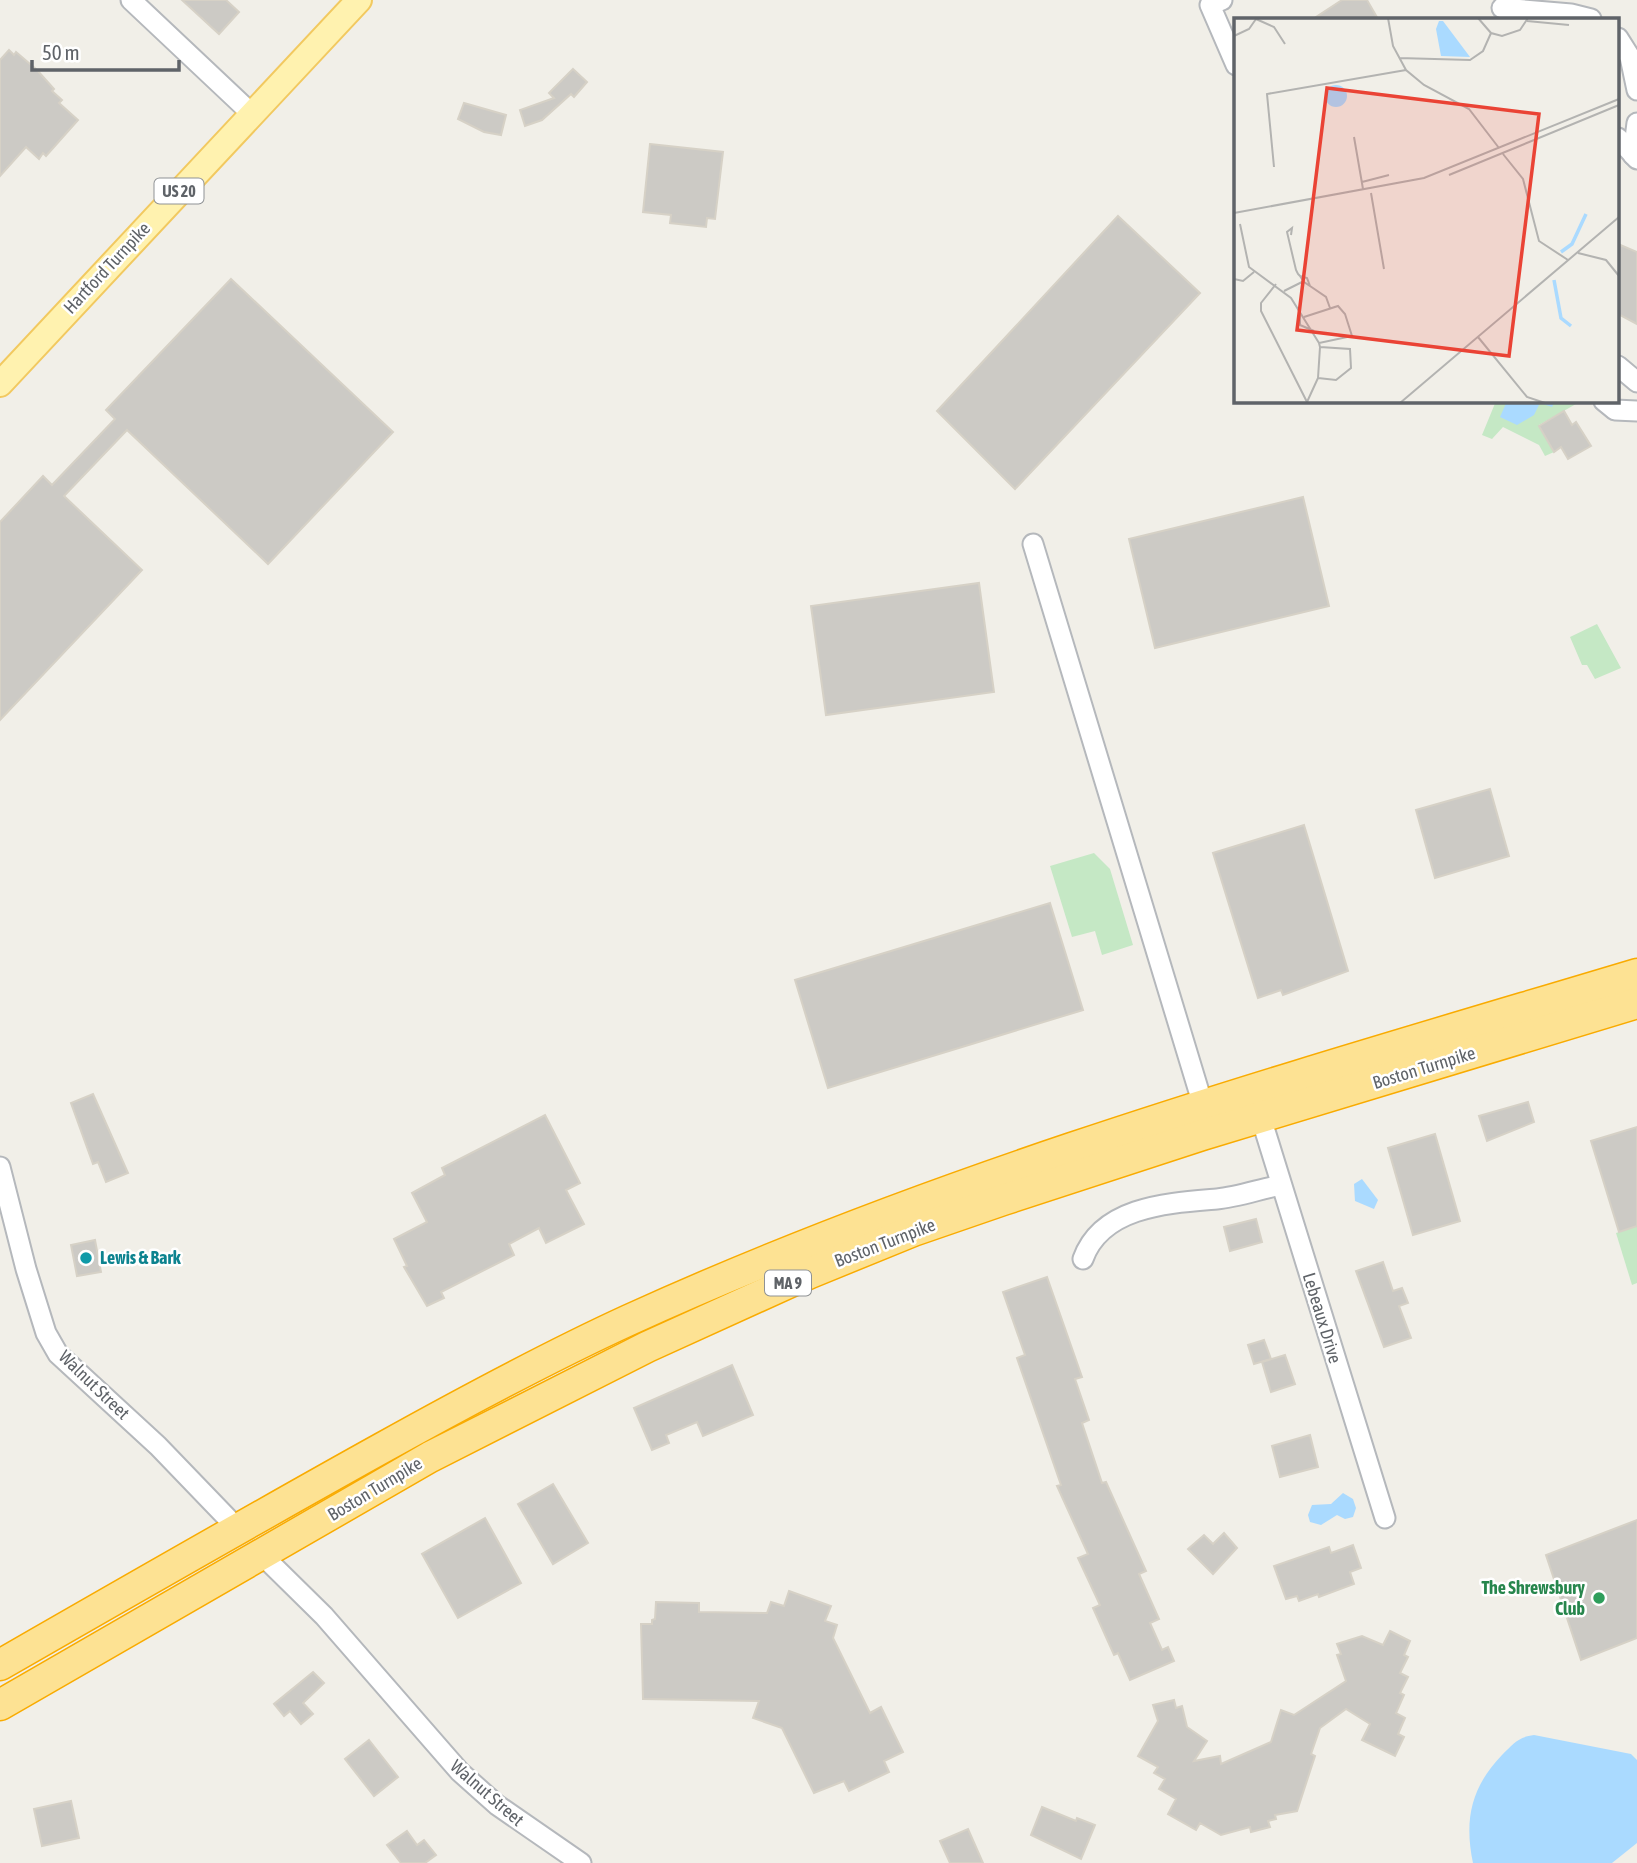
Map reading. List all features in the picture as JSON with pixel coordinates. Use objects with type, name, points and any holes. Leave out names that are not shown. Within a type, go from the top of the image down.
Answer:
[{"type":"highway","name":"Boston Turnpike","points":[[0,1665],[237,1528],[502,1382],[633,1318],[950,1189],[1203,1105],[1637,974]]},
{"type":"highway","name":"Boston Turnpike","points":[[0,1705],[491,1424],[702,1321],[810,1273],[913,1231],[1003,1200],[1637,1003]]},
{"type":"main road","name":"Hartford Turnpike","points":[[0,384],[359,0]]},
{"type":"street","points":[[131,0],[252,114]]},
{"type":"street","points":[[1214,2],[1234,59]]},
{"type":"street","points":[[1503,9],[1571,14],[1587,18]]},
{"type":"street","points":[[1620,41],[1630,57],[1637,90]]},
{"type":"street","points":[[1635,157],[1637,123]]},
{"type":"street","points":[[1620,140],[1635,157]]},
{"type":"street","points":[[1605,402],[1615,410],[1637,411]]},
{"type":"street","points":[[1033,544],[1203,1105]]},
{"type":"street","name":"Lebeaux Drive","points":[[1261,1118],[1385,1518]]},
{"type":"street","name":"Walnut Street","points":[[0,1167],[26,1269],[46,1333],[58,1354],[167,1454],[237,1528]]},
{"type":"street","points":[[1083,1259],[1088,1243],[1097,1233],[1119,1218],[1182,1200],[1220,1199],[1281,1185]]},
{"type":"street","name":"Walnut Street","points":[[262,1555],[324,1616],[460,1772],[508,1813],[581,1863]]},
{"type":"green space","points":[[1496,402],[1575,402],[1539,425],[1554,452],[1545,456],[1539,445],[1503,427],[1492,439],[1482,435]]},
{"type":"green space","points":[[1597,624],[1621,668],[1595,679],[1587,665],[1582,665],[1570,637]]},
{"type":"green space","points":[[1094,853],[1110,869],[1133,945],[1102,955],[1095,931],[1072,937],[1050,866]]},
{"type":"green space","points":[[1637,1226],[1637,1283],[1632,1285],[1616,1233]]},
{"type":"water","points":[[1507,402],[1554,402],[1552,407],[1540,403],[1534,415],[1517,425],[1500,417]]},
{"type":"water","points":[[1362,1179],[1378,1200],[1374,1209],[1355,1201],[1354,1184]]},
{"type":"water","points":[[1343,1493],[1353,1499],[1356,1508],[1353,1517],[1345,1519],[1337,1515],[1321,1525],[1310,1522],[1308,1515],[1312,1505],[1331,1504]]},
{"type":"water","points":[[1534,1735],[1631,1754],[1637,1760],[1637,1843],[1612,1863],[1473,1863],[1470,1818],[1472,1805],[1483,1779],[1509,1748],[1520,1739]]},
{"type":"building","points":[[182,0],[226,0],[239,12],[219,34]]},
{"type":"building","points":[[1342,0],[1367,0],[1377,18],[1315,18]]},
{"type":"building","points":[[9,50],[14,55],[16,52],[37,70],[62,100],[59,103],[78,120],[46,156],[43,153],[39,159],[26,147],[0,176],[0,60]]},
{"type":"building","points":[[573,69],[587,82],[574,97],[571,94],[542,120],[525,126],[520,110],[554,98],[549,93]]},
{"type":"building","points":[[464,103],[506,115],[501,135],[484,132],[458,119]]},
{"type":"building","points":[[650,144],[723,152],[715,219],[707,218],[706,227],[670,223],[671,215],[643,212]]},
{"type":"building","points":[[1118,216],[1200,293],[1015,489],[937,411]]},
{"type":"building","points":[[1620,245],[1637,252],[1637,324],[1620,315]]},
{"type":"building","points":[[231,279],[393,432],[268,564],[127,430],[64,496],[142,570],[0,720],[0,522],[43,476],[52,485],[115,419],[106,410]]},
{"type":"building","points":[[1564,411],[1572,425],[1576,422],[1591,446],[1568,459],[1561,447],[1554,452],[1539,426]]},
{"type":"building","points":[[1303,497],[1329,606],[1155,648],[1129,539]]},
{"type":"building","points":[[979,583],[994,692],[826,715],[811,606]]},
{"type":"building","points":[[1490,789],[1509,856],[1435,878],[1416,810]]},
{"type":"building","points":[[1304,825],[1348,971],[1283,995],[1281,990],[1258,998],[1213,853]]},
{"type":"building","points":[[1050,903],[1083,1010],[828,1088],[795,980]]},
{"type":"building","points":[[93,1094],[128,1173],[106,1182],[98,1162],[93,1164],[71,1103]]},
{"type":"building","points":[[1528,1102],[1534,1122],[1487,1141],[1479,1116]]},
{"type":"building","points":[[545,1115],[580,1183],[566,1190],[584,1224],[546,1243],[539,1228],[509,1244],[514,1255],[441,1292],[444,1298],[427,1306],[404,1267],[407,1266],[394,1239],[427,1222],[412,1193],[445,1175],[442,1168]]},
{"type":"building","points":[[1637,1127],[1637,1226],[1619,1232],[1591,1141]]},
{"type":"building","points":[[1435,1134],[1460,1221],[1413,1235],[1388,1148]]},
{"type":"building","points":[[1256,1219],[1262,1242],[1230,1251],[1224,1227]]},
{"type":"building","name":"Lewis & Bark","points":[[95,1240],[101,1272],[77,1276],[71,1245]]},
{"type":"building","points":[[1383,1262],[1393,1291],[1402,1288],[1408,1303],[1399,1306],[1411,1338],[1384,1347],[1356,1271]]},
{"type":"building","points":[[1047,1277],[1082,1377],[1075,1379],[1089,1420],[1082,1423],[1102,1483],[1106,1482],[1146,1571],[1139,1574],[1159,1619],[1150,1623],[1162,1650],[1168,1647],[1174,1661],[1130,1680],[1118,1653],[1114,1655],[1093,1608],[1100,1605],[1078,1558],[1088,1554],[1057,1486],[1061,1485],[1017,1358],[1025,1355],[1003,1292]]},
{"type":"building","points":[[1264,1340],[1271,1359],[1254,1364],[1248,1345]]},
{"type":"building","points":[[1285,1355],[1295,1384],[1271,1392],[1262,1362]]},
{"type":"building","points":[[732,1365],[753,1415],[703,1436],[697,1422],[666,1435],[669,1443],[652,1450],[634,1408]]},
{"type":"building","points":[[1310,1435],[1318,1467],[1280,1477],[1272,1446]]},
{"type":"building","points":[[553,1484],[588,1543],[553,1564],[518,1504]]},
{"type":"building","points":[[485,1518],[521,1583],[458,1618],[422,1554]]},
{"type":"building","name":"The Shrewsbury Club","points":[[1637,1520],[1637,1638],[1581,1660],[1546,1555]]},
{"type":"building","points":[[1224,1533],[1237,1548],[1213,1574],[1188,1549],[1204,1535],[1213,1544]]},
{"type":"building","points":[[1353,1545],[1361,1568],[1350,1572],[1354,1584],[1319,1597],[1318,1594],[1299,1601],[1297,1596],[1286,1599],[1274,1566],[1329,1547],[1331,1553]]},
{"type":"building","points":[[789,1591],[831,1606],[825,1621],[837,1625],[833,1638],[870,1713],[881,1707],[903,1752],[884,1761],[889,1772],[849,1791],[844,1781],[814,1793],[782,1728],[753,1718],[759,1701],[643,1699],[641,1624],[652,1624],[656,1602],[699,1603],[699,1612],[767,1613],[771,1602],[784,1606]]},
{"type":"building","points":[[1390,1631],[1410,1641],[1404,1655],[1408,1657],[1400,1673],[1408,1677],[1400,1693],[1404,1695],[1396,1713],[1405,1718],[1398,1734],[1404,1737],[1395,1756],[1362,1740],[1370,1724],[1346,1709],[1320,1728],[1311,1754],[1315,1756],[1297,1811],[1275,1815],[1276,1819],[1268,1821],[1270,1827],[1251,1832],[1250,1827],[1221,1835],[1200,1823],[1196,1830],[1168,1814],[1176,1799],[1159,1789],[1165,1779],[1154,1773],[1158,1767],[1138,1756],[1158,1721],[1153,1705],[1174,1700],[1176,1708],[1182,1706],[1187,1727],[1207,1741],[1194,1761],[1220,1756],[1221,1764],[1271,1742],[1281,1710],[1294,1715],[1346,1681],[1337,1655],[1341,1654],[1337,1644],[1362,1636],[1383,1645]]},
{"type":"building","points":[[313,1672],[324,1683],[303,1703],[313,1714],[301,1724],[290,1711],[284,1716],[274,1704]]},
{"type":"building","points":[[369,1740],[398,1777],[374,1796],[345,1759]]},
{"type":"building","points":[[71,1801],[79,1838],[42,1846],[34,1809]]},
{"type":"building","points":[[1042,1807],[1076,1821],[1077,1818],[1095,1825],[1081,1859],[1031,1835]]},
{"type":"building","points":[[968,1829],[983,1863],[950,1863],[940,1841]]},
{"type":"building","points":[[407,1831],[417,1845],[424,1840],[436,1855],[425,1863],[401,1863],[387,1845]]},
{"type":"place","name":"Lewis & Bark","points":[[86,1258]]},
{"type":"place","name":"The Shrewsbury Club","points":[[1599,1598]]}]
